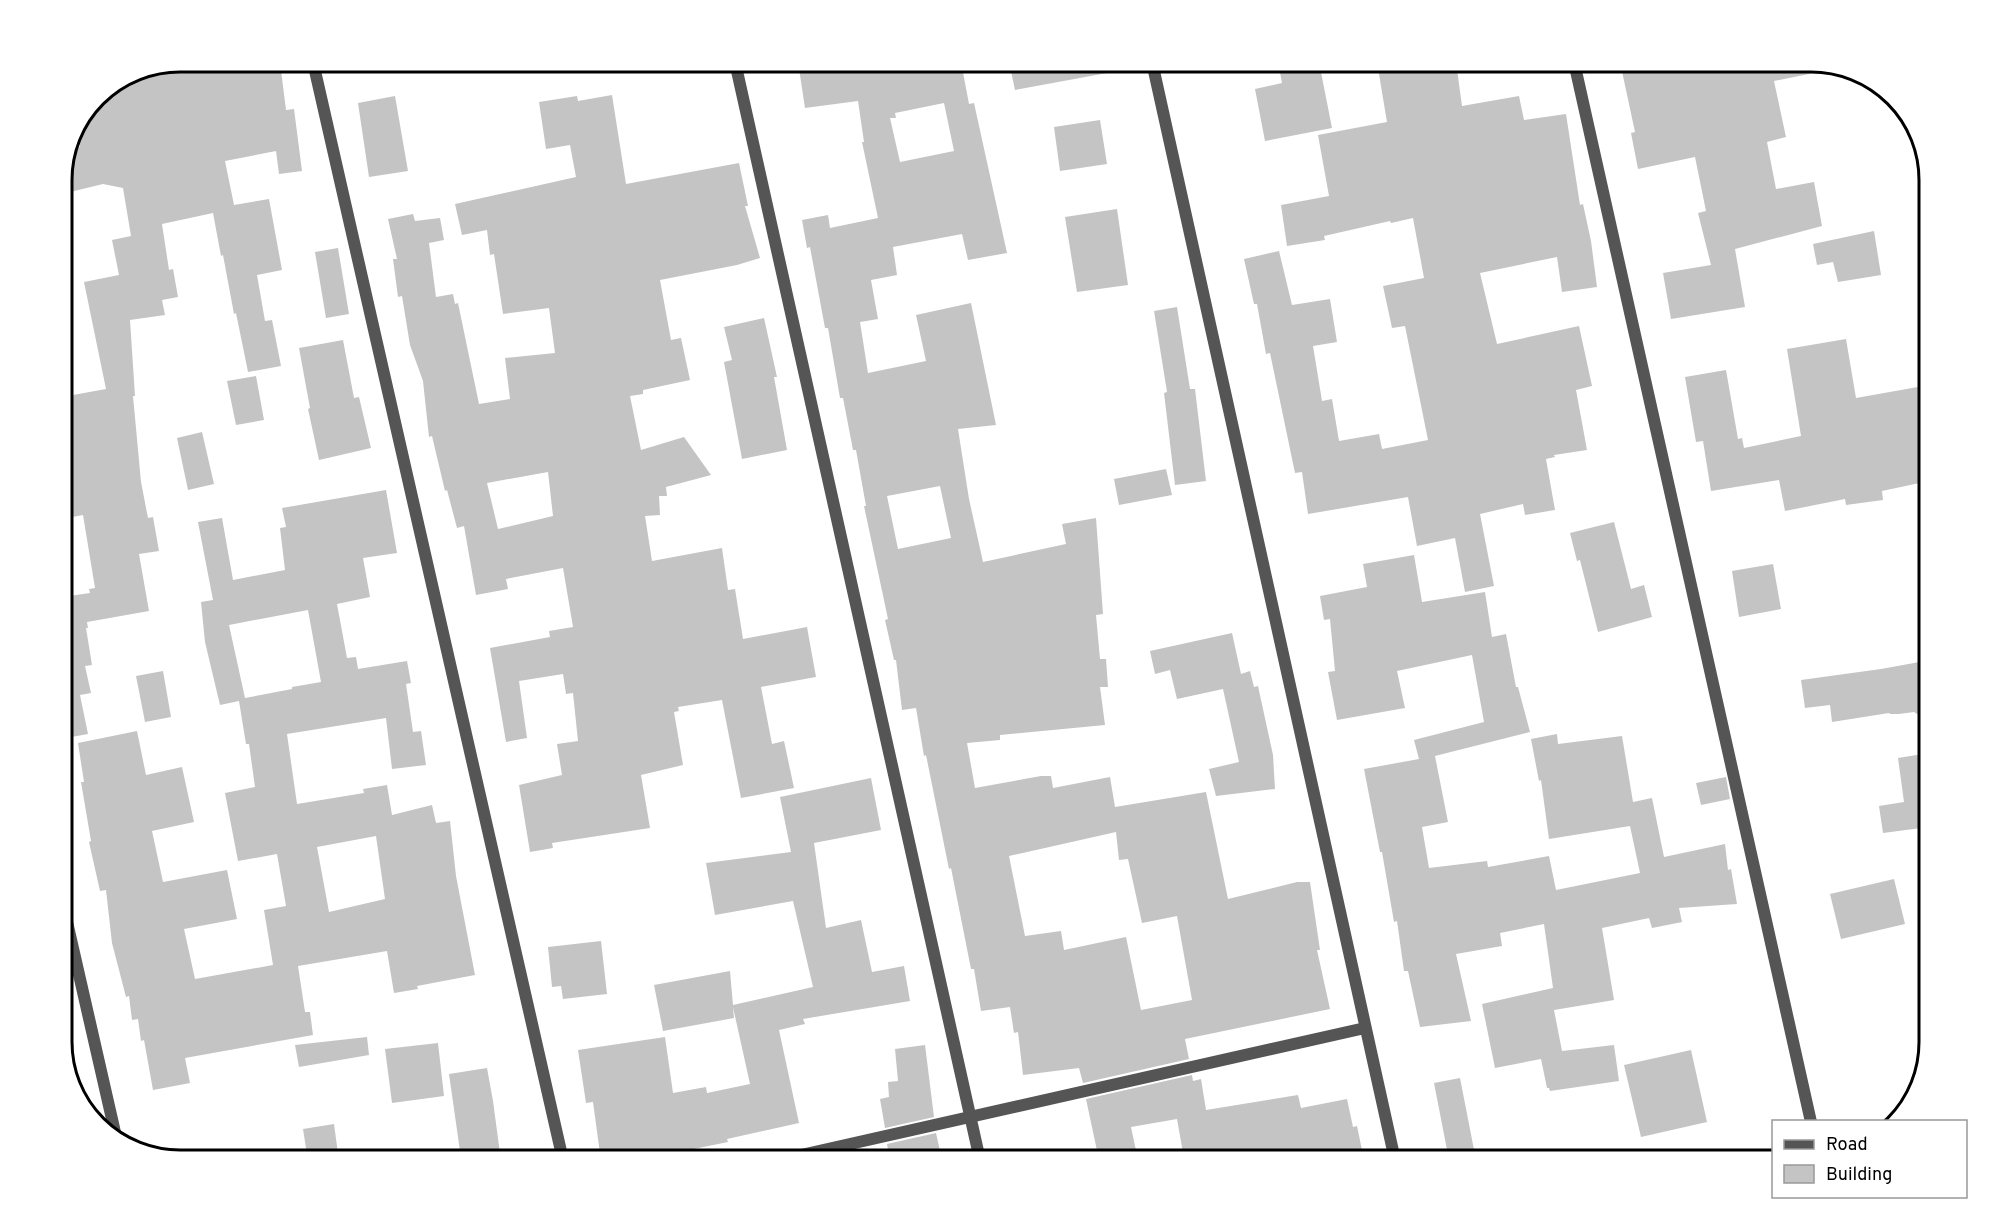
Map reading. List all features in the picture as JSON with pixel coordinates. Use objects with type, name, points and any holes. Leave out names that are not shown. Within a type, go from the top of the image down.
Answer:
[{"type":"street","points":[[315,72],[560,1150]]},
{"type":"street","points":[[737,72],[978,1150]]},
{"type":"street","points":[[1154,72],[1393,1150]]},
{"type":"street","points":[[1577,72],[1811,1120]]},
{"type":"street","points":[[72,944],[114,1127]]},
{"type":"street","points":[[827,1150],[1365,1028]]},
{"type":"building","points":[[173,72],[281,72],[286,110],[294,109],[302,171],[279,174],[276,151],[225,161],[234,205],[269,199],[282,270],[257,275],[265,321],[272,320],[281,366],[248,372],[213,213],[162,224],[169,270],[173,269],[178,297],[162,300],[165,315],[130,320],[135,396],[133,396],[141,482],[148,518],[153,517],[159,551],[139,554],[149,611],[87,622],[92,665],[85,666],[91,693],[80,695],[88,734],[72,737],[72,596],[90,593],[89,589],[95,588],[83,515],[72,517],[72,395],[106,389],[84,282],[119,275],[112,240],[131,236],[123,188],[103,184],[72,192],[74,159],[77,148],[80,147],[79,142],[86,126],[99,109],[114,94],[139,80]]},
{"type":"building","points":[[800,72],[963,72],[969,104],[974,103],[1007,253],[968,260],[962,234],[893,247],[897,275],[871,280],[878,319],[860,322],[868,373],[926,361],[916,315],[971,303],[996,425],[958,429],[969,499],[983,562],[1066,544],[1062,524],[1096,518],[1103,614],[1096,615],[1100,659],[1106,659],[1108,687],[1100,687],[1105,725],[1000,735],[1000,740],[967,743],[975,788],[1041,776],[1051,776],[1053,788],[1110,777],[1115,807],[1206,792],[1228,899],[1297,882],[1310,882],[1320,950],[1317,950],[1330,1009],[1185,1039],[1189,1059],[1083,1083],[1079,1068],[1023,1075],[1018,1032],[1014,1033],[1010,1007],[981,1011],[974,969],[971,969],[926,755],[924,756],[916,708],[902,710],[896,660],[894,660],[885,620],[888,619],[864,506],[866,506],[856,450],[853,450],[843,398],[840,398],[828,328],[825,328],[810,247],[807,248],[802,220],[828,215],[830,228],[878,218],[862,142],[864,142],[858,101],[805,108]],"holes":[[[944,103],[954,151],[900,162],[890,118],[896,118],[895,113]],[[940,486],[951,538],[898,549],[887,496]],[[1116,832],[1119,860],[1128,859],[1142,923],[1177,916],[1192,1000],[1141,1010],[1126,937],[1064,950],[1061,931],[1025,936],[1009,856]]]},
{"type":"building","points":[[1011,72],[1107,72],[1107,73],[1015,90]]},
{"type":"building","points":[[1280,72],[1321,72],[1332,128],[1265,141],[1255,89],[1282,83]]},
{"type":"building","points":[[1379,72],[1457,72],[1462,106],[1519,96],[1524,120],[1566,114],[1580,205],[1583,204],[1591,241],[1597,287],[1562,292],[1557,257],[1480,273],[1497,344],[1579,326],[1592,386],[1576,390],[1587,450],[1554,455],[1555,457],[1546,459],[1555,510],[1525,515],[1523,504],[1480,514],[1494,586],[1465,592],[1455,538],[1417,546],[1408,497],[1308,514],[1302,472],[1295,473],[1270,353],[1266,354],[1257,304],[1254,304],[1244,259],[1279,251],[1292,305],[1330,299],[1337,342],[1313,346],[1322,401],[1332,399],[1339,441],[1379,434],[1382,449],[1428,440],[1405,326],[1392,328],[1383,286],[1424,278],[1413,218],[1324,236],[1325,240],[1287,246],[1281,205],[1329,196],[1318,135],[1387,122]]},
{"type":"building","points":[[1622,72],[1817,72],[1774,81],[1786,137],[1767,142],[1776,189],[1814,182],[1822,226],[1735,249],[1745,307],[1671,319],[1663,273],[1711,265],[1698,213],[1706,211],[1695,157],[1638,169],[1631,133],[1635,132]]},
{"type":"building","points":[[612,95],[626,184],[739,163],[748,206],[745,206],[760,258],[737,265],[660,280],[671,340],[681,338],[690,380],[643,390],[643,394],[630,396],[641,450],[684,437],[711,475],[666,487],[667,496],[659,496],[660,515],[645,516],[652,561],[722,548],[728,590],[735,589],[743,639],[807,627],[816,677],[761,687],[772,744],[784,741],[794,788],[741,798],[722,700],[678,707],[679,711],[674,712],[683,765],[641,775],[650,828],[552,843],[553,848],[530,852],[519,785],[562,775],[557,744],[578,741],[573,693],[566,694],[563,674],[519,681],[527,738],[506,742],[490,648],[550,637],[549,631],[573,627],[563,568],[506,579],[508,589],[476,595],[464,526],[457,528],[447,490],[445,491],[432,436],[429,437],[423,381],[410,345],[402,296],[398,297],[393,259],[397,259],[388,219],[413,214],[415,221],[440,218],[444,240],[429,243],[436,297],[453,294],[455,304],[458,303],[479,404],[510,399],[505,358],[555,353],[549,308],[503,314],[494,254],[490,255],[487,230],[462,235],[455,204],[576,177],[570,145],[546,149],[539,102],[577,96],[578,101]],"holes":[[[548,472],[553,516],[498,529],[487,483]]]},
{"type":"building","points":[[395,96],[408,171],[369,177],[358,103]]},
{"type":"building","points":[[1100,120],[1107,164],[1060,171],[1054,127]]},
{"type":"building","points":[[1117,209],[1128,285],[1077,292],[1065,217]]},
{"type":"building","points":[[1874,231],[1881,275],[1838,282],[1833,262],[1817,265],[1813,244]]},
{"type":"building","points":[[338,248],[349,314],[326,318],[315,252]]},
{"type":"building","points":[[1177,307],[1190,389],[1195,389],[1206,481],[1175,485],[1164,393],[1167,392],[1154,311]]},
{"type":"building","points":[[764,318],[777,377],[774,377],[787,450],[742,459],[724,362],[732,360],[724,327]]},
{"type":"building","points":[[1846,339],[1856,398],[1919,387],[1919,483],[1882,491],[1883,500],[1846,505],[1845,499],[1785,511],[1779,480],[1711,491],[1703,441],[1696,442],[1685,377],[1726,370],[1738,439],[1742,438],[1744,448],[1801,436],[1787,349]]},
{"type":"building","points":[[343,340],[354,398],[359,397],[371,448],[319,460],[308,409],[310,408],[299,348]]},
{"type":"building","points":[[256,376],[264,420],[236,425],[227,381]]},
{"type":"building","points":[[202,432],[214,484],[188,490],[177,438]]},
{"type":"building","points":[[1166,469],[1172,495],[1119,505],[1114,479]]},
{"type":"building","points":[[386,490],[397,553],[363,558],[370,597],[337,604],[347,658],[356,657],[358,669],[407,661],[411,683],[406,684],[413,732],[421,731],[426,765],[392,769],[386,718],[287,734],[297,804],[364,793],[363,789],[387,785],[392,815],[432,805],[436,823],[450,821],[456,876],[475,975],[417,986],[418,989],[394,993],[387,951],[298,966],[305,1012],[310,1012],[313,1035],[185,1058],[190,1083],[153,1090],[144,1040],[141,1041],[138,1019],[132,1020],[129,996],[126,997],[112,943],[106,890],[100,891],[89,842],[91,841],[81,782],[84,782],[78,743],[137,731],[146,775],[182,767],[194,822],[152,831],[163,882],[227,870],[237,919],[184,929],[195,979],[273,965],[264,910],[286,906],[277,854],[238,861],[225,793],[255,787],[249,744],[246,744],[239,701],[220,705],[205,642],[201,602],[213,600],[198,522],[222,518],[233,580],[285,570],[280,528],[286,527],[282,508]],"holes":[[[308,610],[321,682],[245,698],[229,625]],[[376,836],[385,899],[329,912],[317,847]]]},
{"type":"building","points":[[1614,522],[1631,589],[1644,585],[1652,617],[1598,632],[1580,560],[1577,561],[1570,533]]},
{"type":"building","points":[[1414,555],[1422,602],[1485,592],[1492,637],[1506,634],[1516,687],[1518,687],[1530,732],[1435,756],[1448,822],[1422,827],[1429,868],[1487,861],[1488,867],[1549,856],[1556,890],[1640,873],[1630,826],[1549,839],[1541,780],[1539,781],[1531,739],[1557,734],[1558,744],[1622,736],[1633,802],[1652,798],[1664,857],[1725,844],[1728,870],[1731,869],[1737,904],[1679,908],[1682,922],[1652,928],[1649,918],[1602,928],[1614,1000],[1554,1010],[1562,1051],[1614,1045],[1619,1081],[1550,1091],[1547,1088],[1541,1059],[1495,1068],[1482,1004],[1553,988],[1544,924],[1500,933],[1502,946],[1456,954],[1471,1021],[1420,1027],[1408,971],[1404,971],[1397,921],[1394,922],[1364,769],[1419,759],[1414,740],[1484,722],[1472,655],[1397,671],[1405,708],[1337,720],[1328,672],[1335,671],[1330,619],[1324,620],[1320,596],[1367,587],[1363,564]]},
{"type":"building","points":[[1773,564],[1781,609],[1739,617],[1732,571]]},
{"type":"building","points":[[1232,633],[1241,674],[1250,671],[1254,687],[1258,686],[1273,755],[1275,789],[1216,796],[1209,769],[1239,762],[1223,689],[1177,699],[1170,670],[1155,674],[1150,651]]},
{"type":"building","points":[[1919,662],[1919,715],[1914,712],[1889,713],[1832,722],[1830,705],[1805,708],[1801,680]]},
{"type":"building","points":[[163,671],[171,717],[145,722],[136,676]]},
{"type":"building","points":[[1919,755],[1919,828],[1883,833],[1879,806],[1904,802],[1898,758]]},
{"type":"building","points":[[1726,777],[1730,799],[1701,805],[1696,783]]},
{"type":"building","points":[[871,778],[881,830],[814,843],[826,928],[861,920],[872,972],[904,966],[910,1001],[803,1019],[805,1024],[779,1030],[799,1123],[689,1150],[600,1150],[593,1102],[586,1103],[578,1050],[665,1037],[673,1093],[706,1087],[707,1093],[750,1084],[733,1007],[734,1018],[663,1031],[654,985],[730,971],[733,1005],[813,987],[793,901],[715,915],[706,863],[791,852],[780,797]]},
{"type":"building","points":[[1894,879],[1905,924],[1841,939],[1830,894]]},
{"type":"building","points":[[601,941],[607,994],[563,999],[561,986],[552,987],[548,947]]},
{"type":"building","points":[[367,1037],[369,1055],[299,1067],[295,1045]]},
{"type":"building","points":[[438,1043],[444,1096],[392,1103],[385,1049]]},
{"type":"building","points":[[925,1045],[934,1117],[885,1128],[880,1099],[889,1097],[888,1082],[898,1081],[895,1049]]},
{"type":"building","points":[[1691,1050],[1707,1122],[1641,1137],[1624,1065]]},
{"type":"building","points":[[487,1068],[500,1150],[460,1150],[449,1074]]},
{"type":"building","points":[[1192,1075],[1193,1081],[1201,1079],[1206,1110],[1298,1095],[1301,1108],[1347,1099],[1353,1127],[1357,1126],[1362,1150],[1182,1150],[1177,1119],[1131,1127],[1136,1150],[1097,1150],[1086,1099]]},
{"type":"building","points":[[1460,1078],[1474,1150],[1447,1150],[1434,1083]]},
{"type":"building","points":[[334,1124],[338,1150],[306,1150],[303,1129]]},
{"type":"building","points":[[936,1133],[940,1150],[888,1150],[887,1144]]}]
